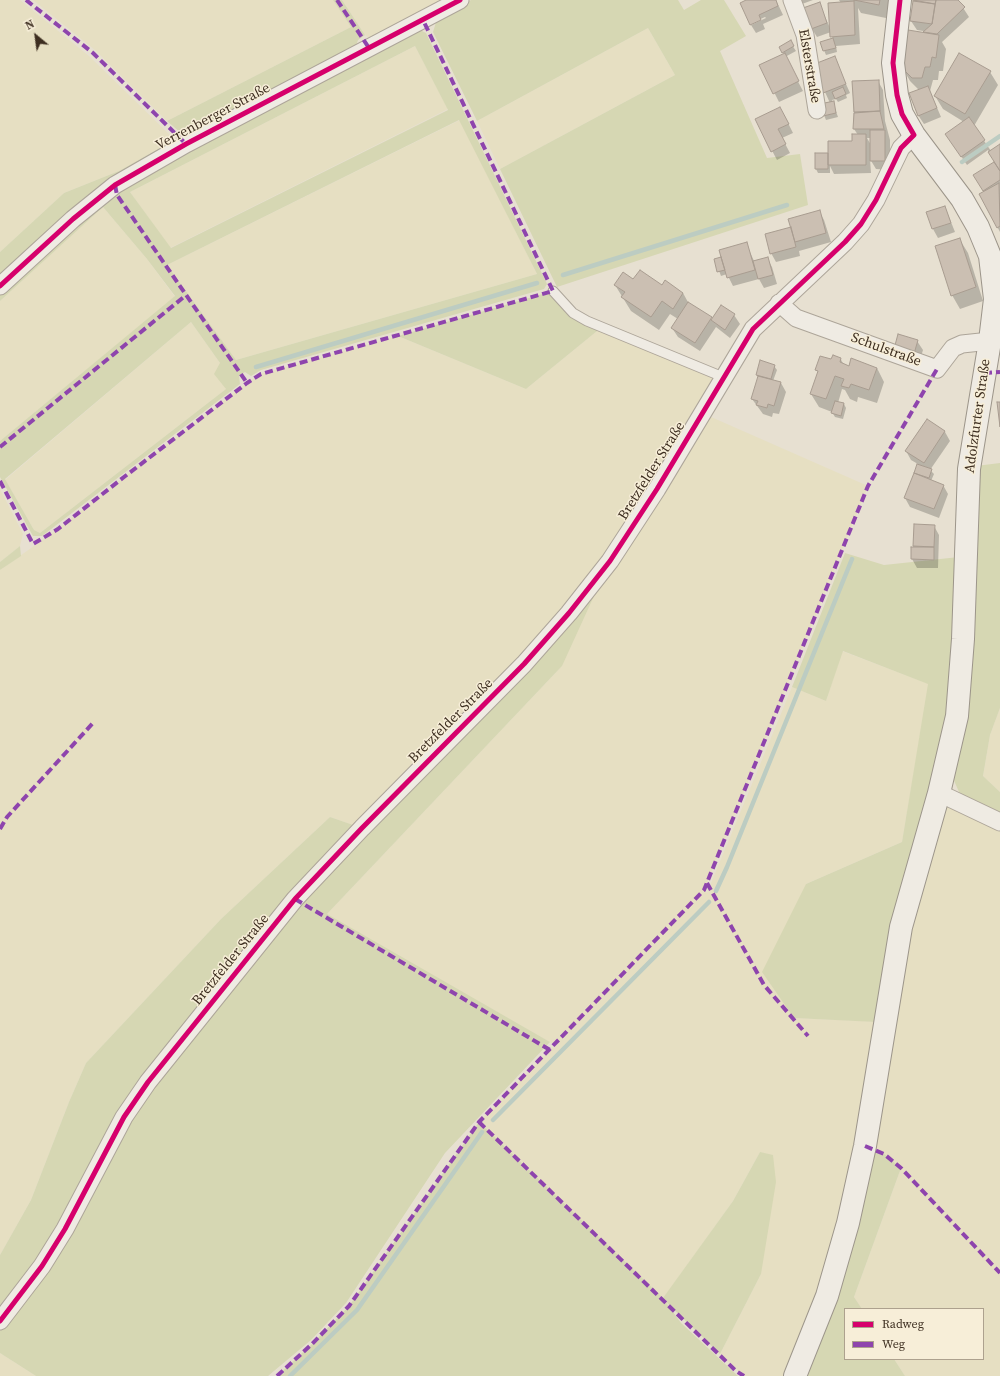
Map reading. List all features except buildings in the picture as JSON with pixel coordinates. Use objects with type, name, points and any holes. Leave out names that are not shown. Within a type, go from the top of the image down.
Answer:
[{"type":"main road","name":"Adolzfurter Straße","points":[[795,1376],[827,1296],[848,1223],[865,1146],[901,927],[939,793],[957,716],[963,639],[969,469],[990,340],[995,299],[995,253],[962,199],[914,135],[902,114],[897,95],[893,63],[900,0]]},
{"type":"street","name":"Verrenberger Straße","points":[[0,286],[73,219],[115,185],[186,144],[460,0]]},
{"type":"street","name":"Elsterstraße","points":[[792,0],[805,35],[817,110]]},
{"type":"street","name":"Bretzfelder Straße","points":[[0,1321],[42,1266],[65,1229],[124,1117],[148,1082],[295,899],[362,828],[524,664],[569,613],[610,560],[657,489],[723,377],[754,329],[862,224],[876,200],[901,148],[914,135]]},
{"type":"street","name":"Schulstraße","points":[[779,304],[796,318],[937,369],[953,348],[962,344],[990,340]]},
{"type":"street","points":[[939,793],[1000,822]]},
{"type":"lane","points":[[553,291],[573,313],[588,321],[723,377]]},
{"type":"shaded area","points":[[0,0],[20,0],[89,56],[169,134],[172,141],[119,171],[64,193],[0,252]]},
{"type":"shaded area","points":[[33,0],[333,0],[351,27],[167,121],[95,50]]},
{"type":"shaded area","points":[[342,0],[446,0],[372,40],[365,35]]},
{"type":"shaded area","points":[[648,28],[675,75],[500,169],[477,121]]},
{"type":"shaded area","points":[[415,46],[448,109],[170,248],[130,192]]},
{"type":"shaded area","points":[[460,120],[537,274],[236,360],[167,265]]},
{"type":"shaded area","points":[[103,207],[147,259],[175,297],[0,441],[0,301]]},
{"type":"shaded area","points":[[191,322],[220,363],[226,389],[40,533],[34,530],[5,480]]},
{"type":"shaded area","points":[[602,327],[723,377],[702,413],[868,486],[704,890],[707,893],[792,687],[826,701],[842,651],[929,684],[902,842],[806,884],[794,1018],[885,1022],[939,793],[1000,822],[1000,1376],[905,1376],[895,1360],[984,1360],[984,1308],[861,1308],[854,1297],[901,1168],[795,1376],[744,1376],[720,1354],[761,1274],[760,1152],[733,1201],[663,1299],[479,1122],[555,1045],[326,915],[562,666],[362,828],[330,817],[221,919],[86,1063],[69,1102],[31,1200],[0,1255],[0,570],[58,529],[247,383],[261,374],[398,336],[526,389]]},
{"type":"shaded area","points":[[0,489],[23,534],[20,546],[0,562]]},
{"type":"shaded area","points":[[1000,708],[1000,792],[983,776],[990,735]]},
{"type":"shaded area","points":[[0,1353],[36,1376],[0,1376]]},
{"type":"green space","points":[[333,0],[342,0],[365,35],[358,40],[355,49],[190,135],[181,133],[167,121],[351,27]]},
{"type":"green space","points":[[471,0],[678,0],[684,10],[701,0],[724,0],[746,36],[720,51],[767,158],[800,154],[808,205],[557,287],[500,169],[675,75],[648,28],[477,121],[433,32],[437,19]]},
{"type":"green space","points":[[418,29],[426,33],[547,284],[544,289],[261,370],[251,376],[245,372],[239,376],[240,384],[42,536],[33,536],[0,477],[0,441],[175,296],[147,259],[103,207],[0,301],[0,293],[122,187]],"holes":[[[415,46],[448,110],[171,248],[130,192]],[[459,120],[537,274],[236,360],[167,265]],[[191,322],[220,363],[214,374],[226,389],[40,533],[34,530],[5,479]]]},
{"type":"green space","points":[[172,141],[171,146],[0,278],[0,252],[64,193],[119,171]]},
{"type":"green space","points":[[553,291],[562,303],[602,327],[526,389],[398,336]]},
{"type":"green space","points":[[1000,463],[1000,708],[990,735],[983,776],[1000,792],[1000,818],[970,802],[959,792],[952,776],[976,466]]},
{"type":"green space","points":[[20,546],[21,556],[0,570],[0,562]]},
{"type":"green space","points":[[845,553],[884,565],[959,557],[949,717],[876,1022],[794,1018],[762,972],[806,884],[902,842],[928,684],[843,651],[826,701],[792,687]]},
{"type":"green space","points":[[610,561],[562,666],[327,914],[550,1042],[445,1153],[346,1303],[311,1340],[268,1376],[36,1376],[0,1353],[0,1255],[31,1200],[69,1102],[86,1063],[221,919],[330,817],[362,828]]},
{"type":"green space","points":[[479,1122],[663,1298],[733,1201],[760,1152],[773,1155],[776,1182],[761,1274],[720,1354],[665,1301],[681,1323],[738,1376],[277,1376],[312,1344],[349,1306]]},
{"type":"green space","points":[[865,1146],[884,1154],[901,1168],[854,1297],[861,1308],[844,1308],[844,1360],[895,1360],[905,1376],[795,1376]]},
{"type":"waterway","points":[[962,162],[1000,136]]},
{"type":"waterway","points":[[563,275],[787,205]]},
{"type":"waterway","points":[[256,367],[537,283]]},
{"type":"waterway","points":[[716,891],[852,559]]},
{"type":"waterway","points":[[493,1120],[709,902]]},
{"type":"waterway","points":[[290,1376],[357,1310],[482,1132]]},
{"type":"marked path","points":[[26,0],[93,53],[186,144]]},
{"type":"marked path","points":[[337,0],[369,48]]},
{"type":"marked path","points":[[0,481],[33,544],[58,529],[247,383],[261,374],[553,291],[423,20]]},
{"type":"marked path","points":[[115,185],[117,195],[247,383]]},
{"type":"marked path","points":[[0,447],[185,296]]},
{"type":"marked path","points":[[277,1376],[312,1344],[349,1306],[479,1122],[704,890],[868,486],[937,369]]},
{"type":"marked path","points":[[984,373],[1000,372]]},
{"type":"marked path","points":[[0,829],[7,817],[93,723]]},
{"type":"marked path","points":[[707,883],[764,985],[808,1036]]},
{"type":"marked path","points":[[295,899],[550,1050]]},
{"type":"marked path","points":[[479,1122],[736,1371],[744,1376]]},
{"type":"marked path","points":[[865,1146],[884,1154],[901,1168],[1000,1273]]},
{"type":"cycle path","points":[[0,286],[73,219],[115,185],[186,144],[460,0]]},
{"type":"cycle path","points":[[0,1321],[42,1266],[65,1229],[124,1117],[148,1082],[295,899],[362,828],[524,664],[569,613],[610,561],[657,489],[753,329],[845,242],[861,224],[876,200],[901,148],[914,135],[902,114],[897,95],[893,63],[900,0]]}]
